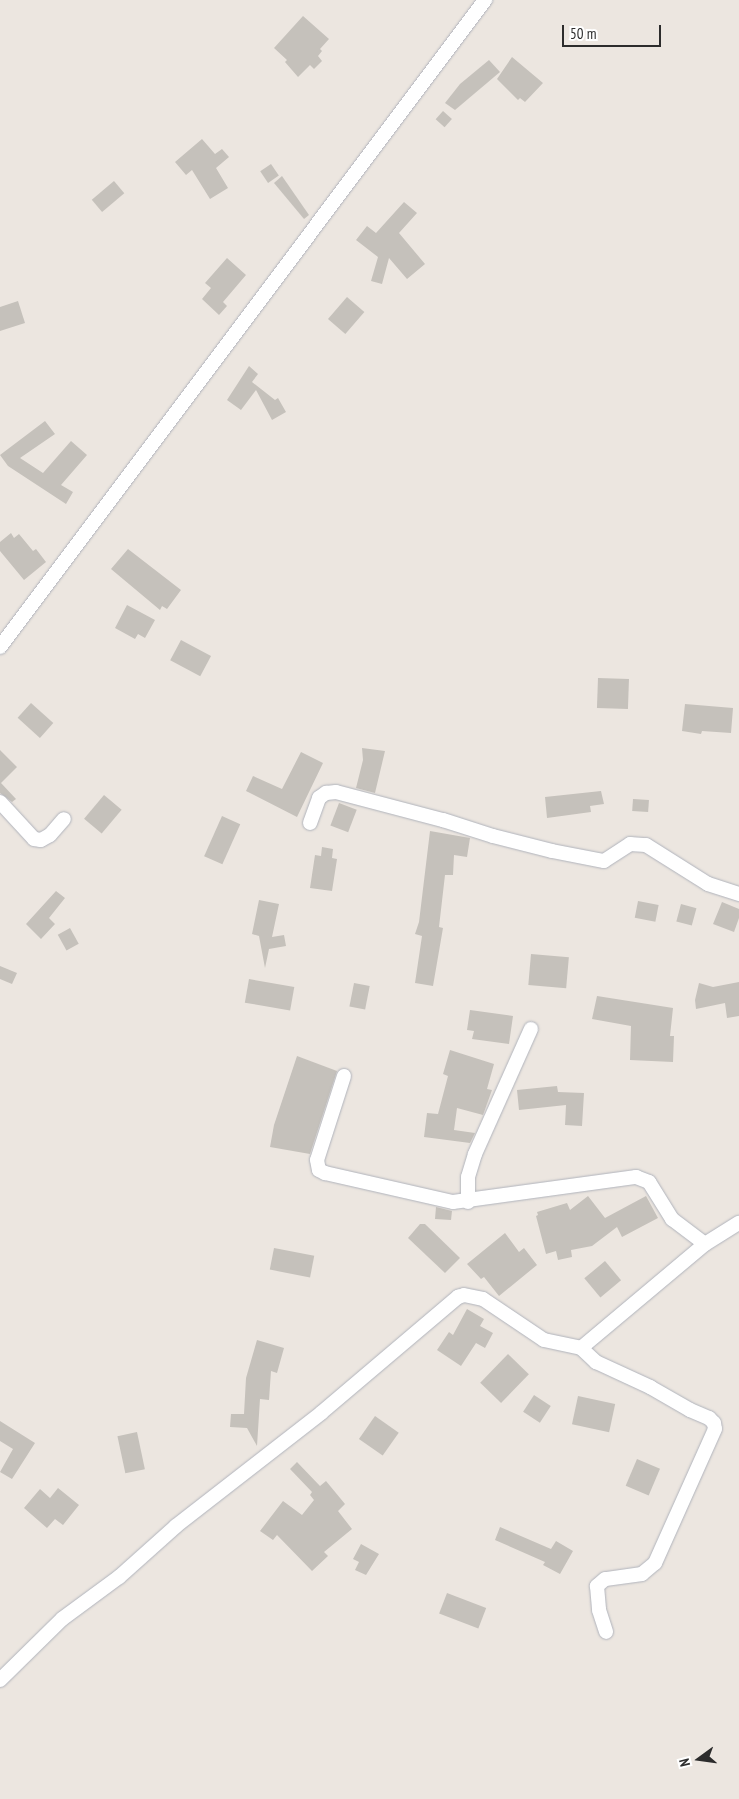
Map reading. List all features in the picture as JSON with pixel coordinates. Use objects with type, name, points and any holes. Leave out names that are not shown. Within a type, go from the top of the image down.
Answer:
[{"type":"street","points":[[2,641],[485,0]]},
{"type":"street","points":[[310,823],[318,798],[326,793],[336,792],[443,820],[552,852],[604,861],[630,844],[646,845],[708,884],[739,894]]},
{"type":"street","points":[[0,802],[34,839],[41,840],[50,835],[64,819]]},
{"type":"street","points":[[468,1202],[468,1177],[476,1154],[531,1029]]},
{"type":"street","points":[[344,1076],[317,1160],[319,1170],[325,1173],[438,1200],[468,1202],[636,1177],[649,1182],[672,1219],[705,1244]]},
{"type":"street","points":[[581,1348],[705,1244],[739,1223]]},
{"type":"street","points":[[0,1680],[62,1619],[119,1577],[226,1486],[320,1413],[458,1297],[469,1295],[483,1299],[544,1340],[581,1348],[596,1362],[709,1418],[715,1427],[655,1563],[642,1574],[605,1578],[597,1586],[599,1610],[606,1632]]},
{"type":"building","points":[[303,16],[329,39],[320,49],[322,51],[318,56],[322,61],[314,69],[310,65],[298,77],[285,62],[287,60],[274,48]]},
{"type":"building","points":[[512,57],[543,83],[525,102],[520,98],[518,100],[497,79]]},
{"type":"building","points":[[489,60],[500,72],[455,110],[445,103],[460,84]]},
{"type":"building","points":[[443,111],[452,119],[445,127],[436,119]]},
{"type":"building","points":[[202,139],[215,154],[222,149],[229,157],[216,168],[228,188],[210,199],[192,170],[186,175],[175,162]]},
{"type":"building","points":[[271,164],[279,176],[268,183],[260,171]]},
{"type":"building","points":[[282,176],[309,215],[304,219],[274,183]]},
{"type":"building","points":[[114,181],[124,193],[102,212],[92,200]]},
{"type":"building","points":[[404,202],[417,213],[399,233],[425,264],[407,279],[389,258],[382,284],[371,281],[378,257],[356,240],[367,226],[376,233]]},
{"type":"building","points":[[227,258],[246,275],[223,302],[227,306],[219,315],[202,299],[211,288],[205,283]]},
{"type":"building","points":[[347,297],[364,312],[345,334],[328,319]]},
{"type":"building","points":[[18,301],[25,323],[0,331],[0,307]]},
{"type":"building","points":[[249,366],[258,374],[252,382],[275,400],[278,398],[286,412],[272,420],[256,390],[241,410],[227,400]]},
{"type":"building","points":[[45,421],[55,434],[20,458],[43,473],[71,441],[87,455],[61,485],[73,492],[66,504],[8,466],[0,455]]},
{"type":"building","points":[[11,533],[14,538],[19,534],[33,551],[36,549],[46,562],[24,580],[0,551],[0,542]]},
{"type":"building","points":[[128,549],[181,590],[167,609],[162,606],[160,610],[111,569]]},
{"type":"building","points":[[127,605],[155,620],[145,638],[138,634],[135,639],[115,628]]},
{"type":"building","points":[[181,640],[211,656],[200,676],[170,660]]},
{"type":"building","points":[[598,678],[629,679],[628,709],[597,708]]},
{"type":"building","points":[[31,703],[53,723],[40,738],[18,718]]},
{"type":"building","points":[[685,704],[733,708],[731,733],[702,731],[701,734],[682,731]]},
{"type":"building","points":[[362,748],[385,751],[375,793],[356,788],[363,760]]},
{"type":"building","points":[[0,750],[17,767],[1,783],[16,799],[12,802],[0,793]]},
{"type":"building","points":[[301,752],[323,763],[297,817],[246,791],[253,776],[282,789]]},
{"type":"building","points":[[601,791],[604,804],[590,806],[591,812],[547,818],[545,797]]},
{"type":"building","points":[[104,795],[122,810],[102,834],[84,819]]},
{"type":"building","points":[[633,799],[649,800],[648,812],[632,811]]},
{"type":"building","points":[[339,803],[357,810],[348,832],[330,825]]},
{"type":"building","points":[[222,816],[240,824],[222,864],[204,856]]},
{"type":"building","points":[[430,831],[470,838],[467,857],[454,855],[453,875],[445,875],[439,927],[443,928],[433,986],[415,983],[422,936],[415,934],[419,922]]},
{"type":"building","points":[[322,847],[333,849],[332,858],[337,859],[332,891],[310,888],[315,855],[321,856]]},
{"type":"building","points":[[56,891],[65,898],[49,918],[55,924],[41,939],[26,924]]},
{"type":"building","points":[[259,900],[279,904],[272,937],[284,935],[286,946],[269,949],[265,968],[259,936],[252,934]]},
{"type":"building","points":[[638,901],[659,905],[655,922],[635,918]]},
{"type":"building","points":[[722,902],[739,909],[739,918],[734,932],[713,924]]},
{"type":"building","points":[[681,904],[696,908],[692,926],[676,921]]},
{"type":"building","points":[[70,928],[79,944],[66,951],[58,935]]},
{"type":"building","points":[[531,954],[569,957],[566,988],[528,985]]},
{"type":"building","points":[[0,966],[17,973],[12,984],[0,979]]},
{"type":"building","points":[[249,979],[294,987],[290,1011],[245,1003]]},
{"type":"building","points":[[739,982],[739,1016],[727,1018],[725,1003],[696,1009],[695,1000],[699,983],[713,987]]},
{"type":"building","points":[[354,983],[370,986],[365,1010],[349,1007]]},
{"type":"building","points":[[597,996],[673,1008],[670,1036],[674,1036],[673,1062],[630,1060],[631,1026],[592,1019]]},
{"type":"building","points":[[470,1010],[513,1016],[509,1044],[472,1039],[474,1031],[467,1030]]},
{"type":"building","points":[[450,1050],[494,1064],[487,1089],[492,1090],[483,1115],[457,1108],[454,1130],[475,1133],[470,1143],[424,1137],[427,1113],[438,1114],[448,1076],[443,1074]]},
{"type":"building","points":[[297,1056],[337,1071],[310,1154],[270,1147],[274,1125]]},
{"type":"building","points":[[557,1086],[558,1092],[584,1093],[582,1126],[565,1125],[566,1105],[519,1110],[517,1090]]},
{"type":"building","points":[[588,1196],[605,1218],[646,1196],[658,1218],[622,1237],[617,1227],[592,1246],[571,1250],[572,1257],[558,1260],[556,1251],[546,1254],[536,1216],[538,1215],[537,1212],[567,1203],[570,1210]]},
{"type":"building","points":[[436,1207],[452,1211],[451,1220],[435,1219]]},
{"type":"building","points":[[420,1224],[425,1224],[460,1258],[445,1273],[408,1238]]},
{"type":"building","points":[[505,1233],[519,1252],[524,1248],[537,1265],[499,1296],[484,1277],[481,1279],[467,1264]]},
{"type":"building","points":[[274,1248],[314,1256],[310,1277],[270,1270]]},
{"type":"building","points":[[605,1261],[621,1280],[600,1298],[584,1278]]},
{"type":"building","points":[[467,1309],[484,1319],[480,1326],[493,1333],[485,1348],[476,1343],[461,1366],[437,1350],[449,1332],[453,1335]]},
{"type":"building","points":[[257,1340],[284,1348],[277,1373],[271,1371],[269,1400],[260,1399],[257,1446],[247,1428],[230,1427],[231,1414],[244,1414],[246,1378]]},
{"type":"building","points":[[508,1354],[529,1374],[501,1403],[480,1383]]},
{"type":"building","points":[[534,1395],[551,1406],[540,1423],[523,1412]]},
{"type":"building","points":[[578,1396],[615,1404],[609,1432],[572,1424]]},
{"type":"building","points":[[375,1416],[399,1433],[383,1456],[359,1439]]},
{"type":"building","points":[[0,1421],[35,1443],[12,1479],[0,1472],[13,1449],[0,1441]]},
{"type":"building","points":[[137,1432],[145,1469],[125,1473],[117,1436]]},
{"type":"building","points":[[637,1459],[660,1469],[649,1495],[626,1486]]},
{"type":"building","points":[[297,1462],[320,1486],[326,1481],[345,1504],[338,1511],[352,1529],[324,1552],[328,1556],[312,1571],[277,1535],[273,1540],[260,1531],[283,1501],[302,1515],[314,1500],[310,1495],[312,1492],[290,1469]]},
{"type":"building","points":[[58,1488],[79,1505],[63,1525],[55,1519],[47,1528],[24,1508],[40,1489],[50,1498]]},
{"type":"building","points":[[500,1527],[551,1549],[556,1541],[573,1551],[560,1574],[543,1565],[545,1562],[495,1540]]},
{"type":"building","points":[[361,1544],[379,1554],[366,1575],[355,1570],[359,1562],[353,1559]]},
{"type":"building","points":[[447,1593],[486,1608],[478,1629],[439,1614]]}]
